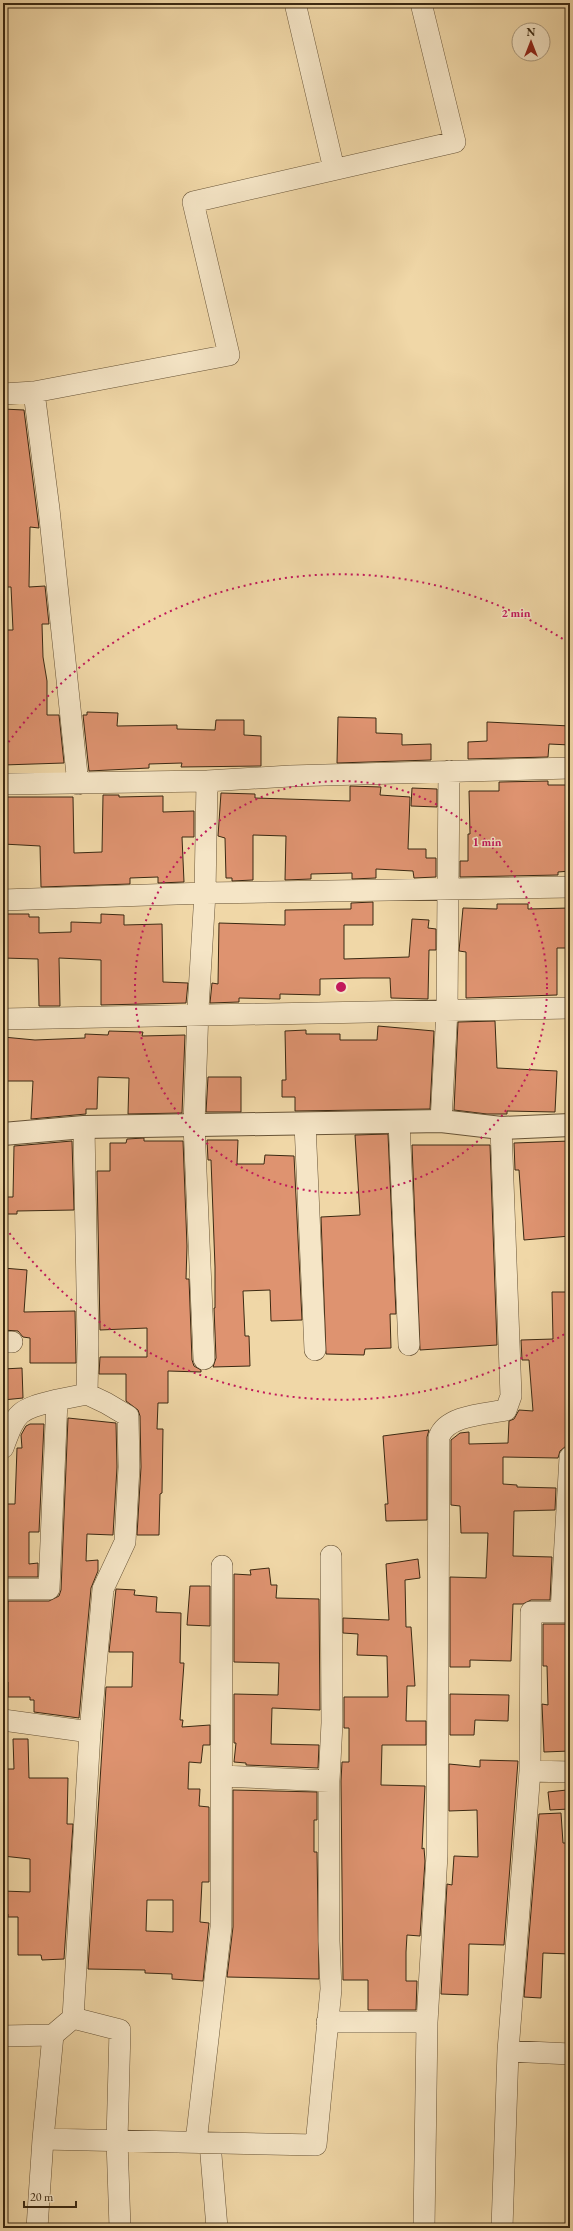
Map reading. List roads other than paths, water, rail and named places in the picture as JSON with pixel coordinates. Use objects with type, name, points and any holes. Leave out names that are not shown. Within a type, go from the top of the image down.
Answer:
[{"type":"street","points":[[295,3],[334,169]]},
{"type":"street","points":[[3,394],[34,392],[229,356],[193,202],[455,142],[421,3]]},
{"type":"street","points":[[34,392],[50,509],[78,784]]},
{"type":"street","points":[[3,784],[207,781],[290,776],[570,768]]},
{"type":"street","points":[[441,1121],[447,1010],[449,772]]},
{"type":"street","points":[[204,1359],[194,1125],[198,1015],[205,893],[207,781]]},
{"type":"street","points":[[3,900],[205,893],[570,887]]},
{"type":"street","points":[[3,1019],[570,1008]]},
{"type":"street","points":[[3,1134],[84,1127],[441,1121],[501,1128],[570,1125]]},
{"type":"street","points":[[399,1122],[409,1345]]},
{"type":"street","points":[[305,1124],[315,1350]]},
{"type":"street","points":[[84,1127],[88,1343],[87,1394]]},
{"type":"street","points":[[424,2228],[428,2022],[436,1855],[439,1437],[442,1429],[455,1421],[506,1410],[511,1396],[501,1128]]},
{"type":"street","points":[[3,1448],[13,1420],[25,1409],[57,1400],[87,1394],[128,1416],[129,1467],[125,1542],[103,1589],[90,1732],[74,2018],[53,2035],[3,2036]]},
{"type":"street","points":[[3,1589],[49,1589],[57,1400]]},
{"type":"street","points":[[502,2228],[508,2051],[530,1771],[531,1612],[565,1612],[570,1457]]},
{"type":"street","points":[[43,2139],[316,2145],[330,1989],[328,1941],[329,1781],[332,1723],[331,1556]]},
{"type":"street","points":[[217,2228],[203,2142],[221,1927],[222,1566]]},
{"type":"street","points":[[3,1720],[90,1732]]},
{"type":"street","points":[[530,1771],[570,1772]]},
{"type":"street","points":[[222,1776],[329,1781]]},
{"type":"street","points":[[74,2018],[120,2030],[117,2140],[120,2228]]},
{"type":"street","points":[[327,2022],[428,2022]]},
{"type":"street","points":[[37,2228],[43,2139],[53,2035]]},
{"type":"street","points":[[508,2051],[570,2054]]}]
